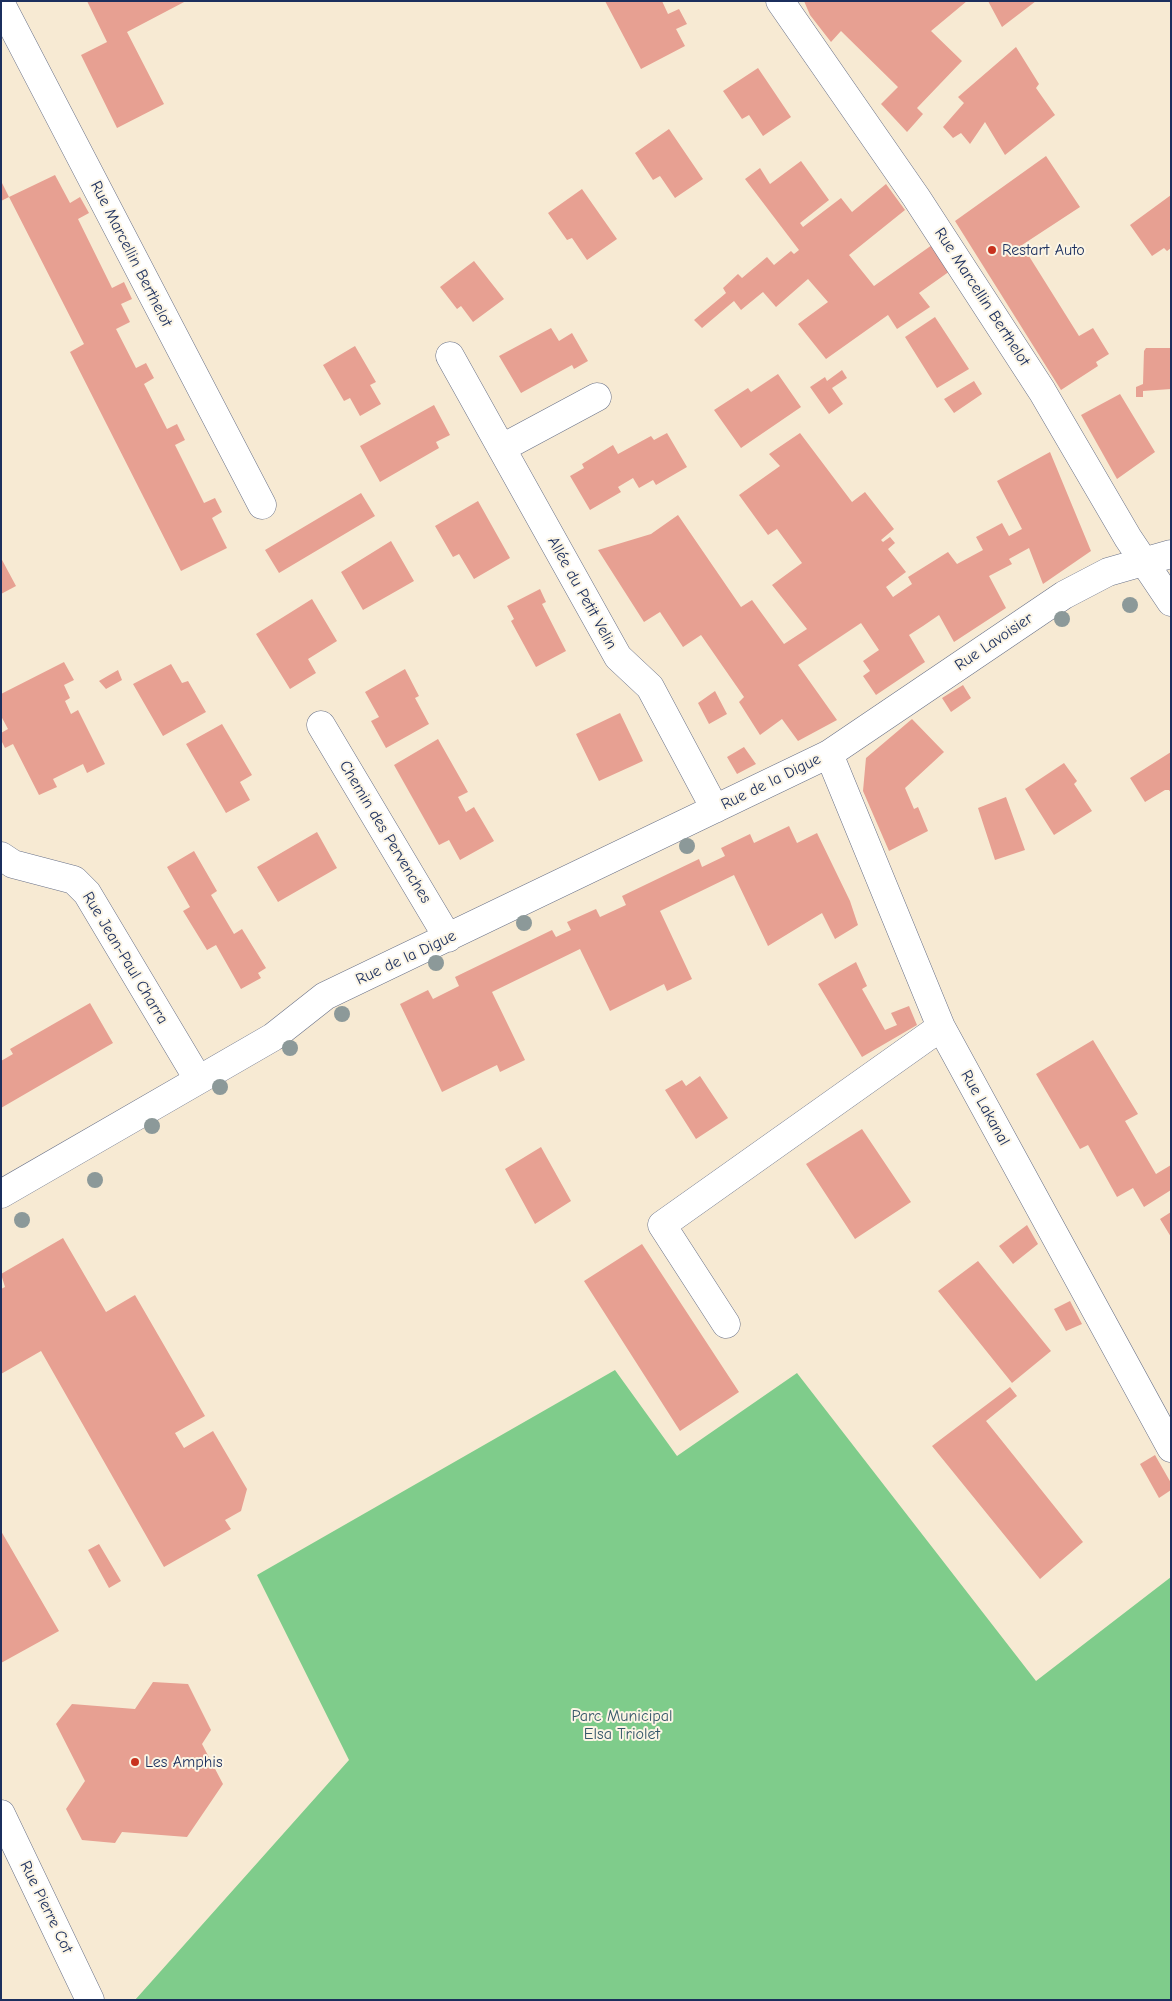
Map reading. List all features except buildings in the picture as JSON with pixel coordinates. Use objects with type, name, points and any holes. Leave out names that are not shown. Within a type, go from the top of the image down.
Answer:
[{"type":"street","name":"Rue Marcellin Berthelot","points":[[780,1],[916,197],[1042,391],[1128,538],[1158,558],[1171,602]]},
{"type":"street","name":"Rue Marcellin Berthelot","points":[[1,4],[262,505]]},
{"type":"street","name":"Allée du Petit Velin","points":[[450,356],[618,657],[650,687],[715,809]]},
{"type":"street","points":[[502,448],[597,397]]},
{"type":"street","name":"Rue Lavoisier","points":[[829,754],[1064,595],[1108,572],[1158,558]]},
{"type":"street","name":"Chemin des Pervenches","points":[[321,726],[448,938]]},
{"type":"street","name":"Rue de la Digue","points":[[1,1194],[273,1037],[325,996],[829,754]]},
{"type":"street","name":"Rue Lakanal","points":[[829,754],[941,1027],[1171,1448]]},
{"type":"street","name":"Rue Jean-Paul Charra","points":[[1,856],[13,864],[74,880],[87,893],[198,1079]]},
{"type":"street","points":[[726,1324],[662,1225],[941,1027]]},
{"type":"street","name":"Rue Pierre Cot","points":[[1,1814],[90,2000]]},
{"type":"green space","name":"Parc Municipal Elsa Triolet","points":[[615,1370],[677,1456],[797,1373],[1036,1681],[1171,1577],[1171,2000],[135,2000],[349,1760],[257,1575]]},
{"type":"place","name":"Restart Auto","points":[[992,250]]},
{"type":"place","name":"Les Amphis","points":[[135,1762]]}]
